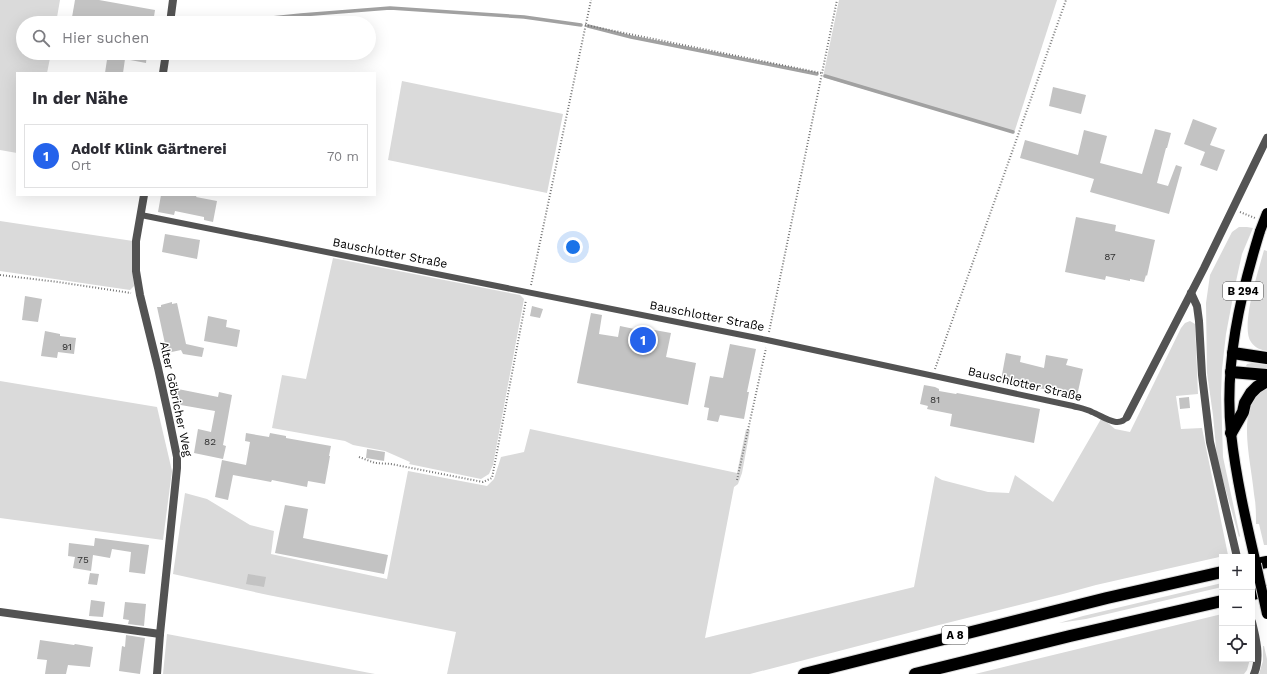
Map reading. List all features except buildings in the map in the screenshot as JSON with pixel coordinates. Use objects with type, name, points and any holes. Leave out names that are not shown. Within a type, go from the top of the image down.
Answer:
[{"type":"highway","points":[[1233,353],[1267,358]]},
{"type":"highway","points":[[1231,372],[1267,375]]},
{"type":"highway","points":[[1231,433],[1243,412],[1248,397],[1257,387],[1267,381]]},
{"type":"highway","points":[[1255,564],[1267,562]]},
{"type":"highway","name":"A 8","points":[[804,674],[1107,598],[1219,573]]},
{"type":"highway","points":[[1255,593],[1267,591]]},
{"type":"highway","name":"A 8","points":[[915,674],[1219,602]]},
{"type":"main road","name":"B 294","points":[[1264,216],[1240,303],[1231,372],[1230,406],[1231,433],[1237,477],[1267,614]]},
{"type":"street","points":[[171,16],[173,0]]},
{"type":"street","points":[[163,72],[165,60]]},
{"type":"street","name":"Bauschlotter Straße","points":[[1127,417],[1191,293],[1267,138]]},
{"type":"street","name":"Alter Göbricher Weg","points":[[144,196],[136,241],[136,271],[140,295],[158,368],[177,457],[178,468],[157,674]]},
{"type":"street","points":[[1191,293],[1197,306],[1199,321],[1202,375],[1210,442],[1236,554]]},
{"type":"street","points":[[0,612],[160,634]]},
{"type":"street","points":[[1253,626],[1258,655],[1254,674]]},
{"type":"lane","name":"Bauschlotter Straße","points":[[141,215],[767,340],[1073,406],[1091,411],[1110,421],[1121,422],[1127,417]]},
{"type":"path","points":[[359,457],[375,463],[391,464],[483,482],[492,478],[527,293],[532,281],[591,0]]},
{"type":"path","points":[[737,480],[837,0]]},
{"type":"path","points":[[933,376],[1066,0]]},
{"type":"path","points":[[585,25],[821,73]]},
{"type":"path","points":[[1233,209],[1264,216]]},
{"type":"path","points":[[0,275],[58,282],[140,295]]},
{"type":"shaded area","points":[[0,0],[60,0],[57,16],[16,16],[16,60],[50,60],[47,72],[16,72],[16,153],[0,150]]},
{"type":"shaded area","points":[[839,0],[1057,0],[1014,133],[823,77]]},
{"type":"shaded area","points":[[402,81],[563,114],[547,193],[388,160]]},
{"type":"shaded area","points":[[0,221],[133,241],[132,253],[134,286],[130,290],[0,271]]},
{"type":"shaded area","points":[[1239,227],[1253,228],[1242,254],[1235,286],[1226,334],[1221,394],[1223,457],[1239,537],[1217,459],[1207,373],[1206,303],[1210,275],[1232,232]]},
{"type":"shaded area","points":[[1264,250],[1267,251],[1267,351],[1254,346],[1248,335],[1249,311]]},
{"type":"shaded area","points":[[333,258],[520,295],[524,299],[493,465],[489,474],[481,479],[409,464],[410,462],[385,451],[353,445],[345,441],[272,428],[282,375],[306,379]]},
{"type":"shaded area","points":[[1190,321],[1195,324],[1198,394],[1176,396],[1181,429],[1202,428],[1228,554],[1219,554],[1219,557],[1096,585],[750,674],[447,674],[456,632],[268,595],[173,574],[185,493],[207,499],[250,525],[274,531],[271,554],[387,579],[408,471],[487,486],[494,479],[501,457],[524,452],[530,429],[737,473],[746,429],[750,430],[742,473],[738,484],[734,487],[705,638],[914,587],[935,476],[942,480],[988,492],[1009,493],[1015,475],[1053,502],[1101,419],[1115,429],[1130,432],[1181,328],[1185,323]]},
{"type":"shaded area","points":[[1252,363],[1267,365],[1267,370],[1253,370],[1246,366],[1247,364]]},
{"type":"shaded area","points":[[0,381],[157,407],[172,471],[163,540],[0,518]]},
{"type":"shaded area","points":[[1267,386],[1267,545],[1264,545],[1259,524],[1256,524],[1256,505],[1248,450],[1247,427],[1251,404]]},
{"type":"shaded area","points":[[1219,584],[1219,588],[1086,619],[1059,623]]},
{"type":"shaded area","points":[[1219,615],[1219,662],[1249,662],[1244,674],[975,674]]},
{"type":"shaded area","points":[[167,634],[375,674],[163,674]]},
{"type":"shaded area","points":[[1263,646],[1267,659],[1267,674],[1259,674],[1263,661]]},
{"type":"waterway","points":[[291,16],[390,8],[524,17],[581,25]]},
{"type":"waterway","points":[[588,26],[631,37],[817,74]]},
{"type":"waterway","points":[[825,76],[1013,132]]},
{"type":"place","name":"Adolf Klink Gärtnerei","points":[[643,340]]}]
